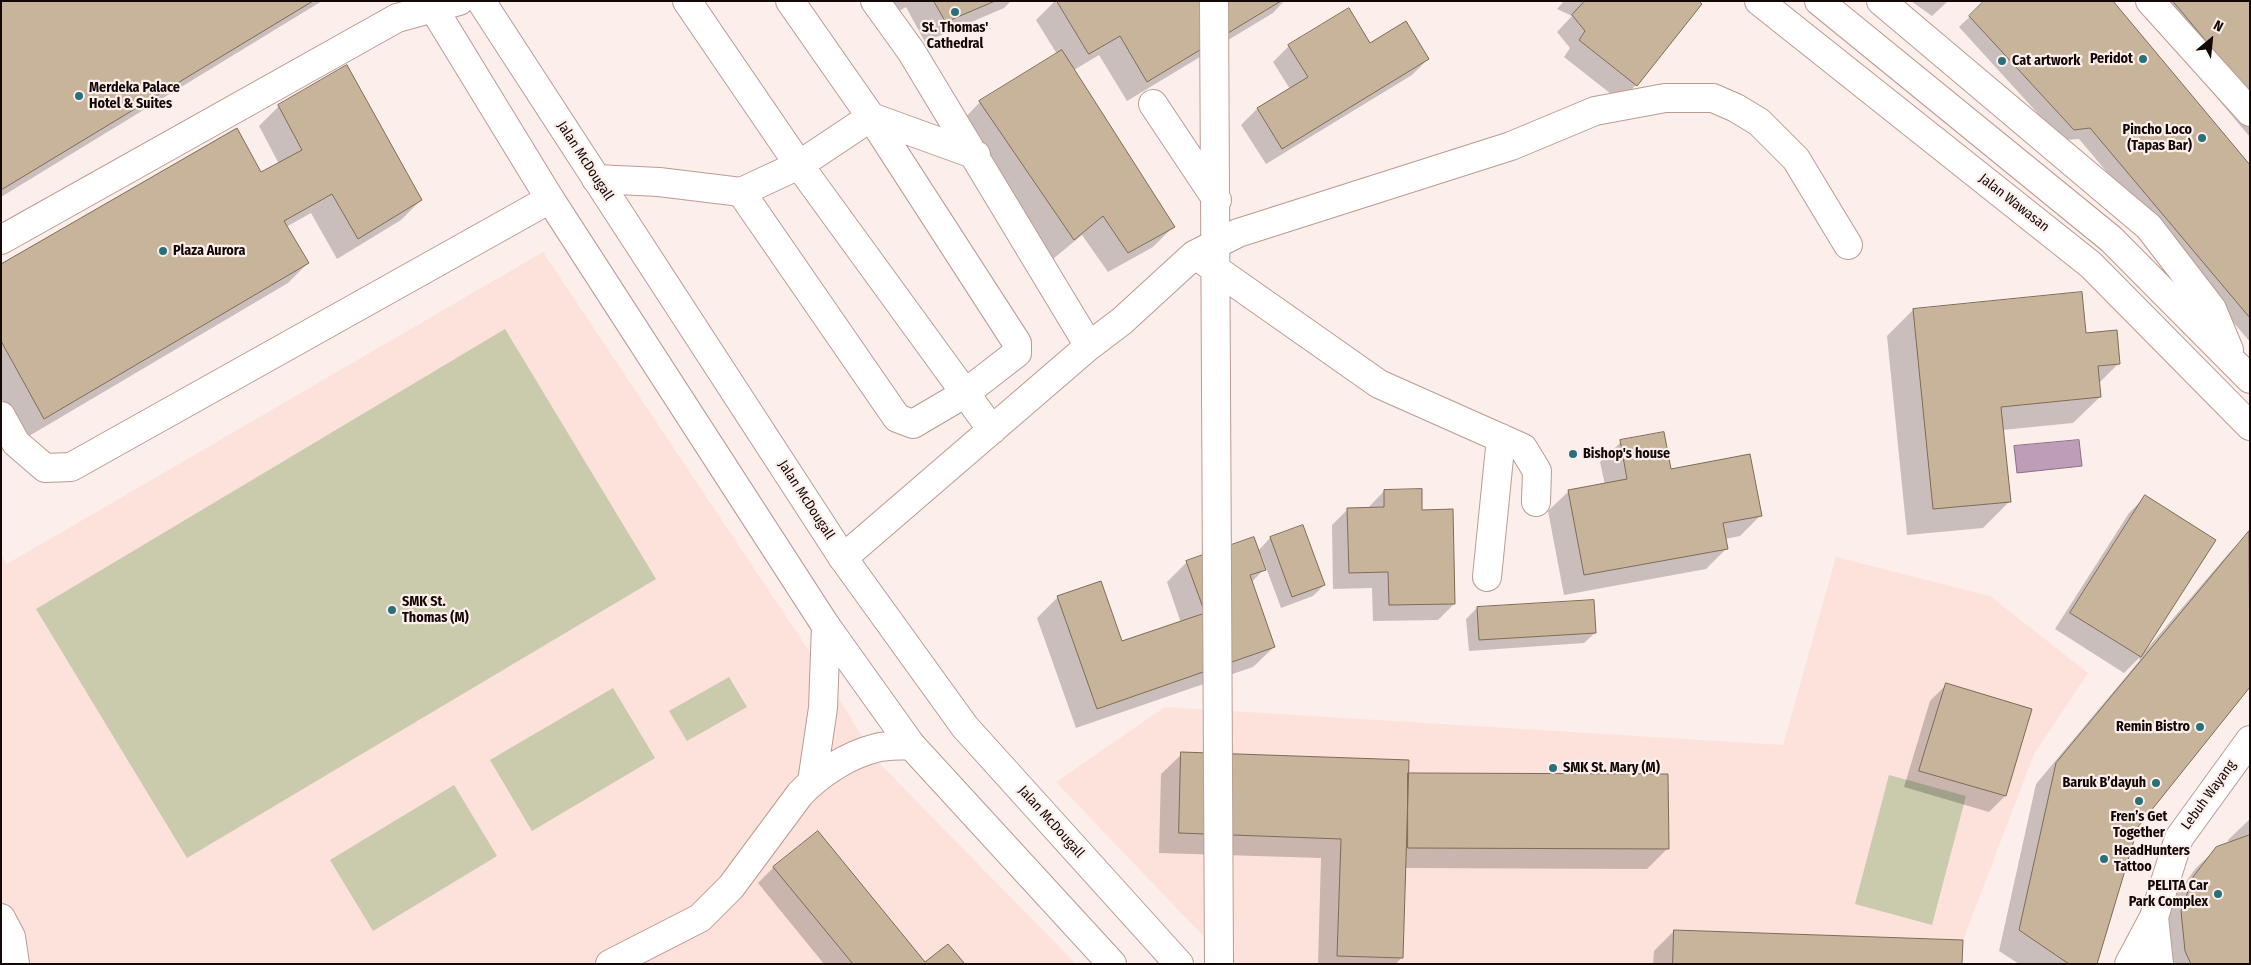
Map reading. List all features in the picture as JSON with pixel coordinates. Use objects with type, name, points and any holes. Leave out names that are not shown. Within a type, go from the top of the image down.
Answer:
[{"type":"main road","points":[[1,240],[397,18],[431,5],[459,1]]},
{"type":"main road","name":"Jalan McDougall","points":[[481,1],[843,558],[965,727],[1179,964]]},
{"type":"main road","points":[[687,1],[800,165],[964,394],[992,430]]},
{"type":"main road","points":[[741,192],[896,418],[913,424],[964,394],[1017,354],[1017,343],[871,118],[790,1]]},
{"type":"main road","points":[[875,1],[911,51],[976,155],[1089,346]]},
{"type":"main road","points":[[1214,1],[1220,964]]},
{"type":"main road","name":"Jalan Wawasan","points":[[1759,1],[2091,265],[2250,426]]},
{"type":"main road","points":[[1819,1],[2111,239],[2242,372]]},
{"type":"main road","points":[[1881,1],[2149,227],[2212,309],[2242,372]]},
{"type":"main road","points":[[2150,1],[2250,112]]},
{"type":"main road","points":[[431,5],[550,199],[826,626],[911,745],[1112,964]]},
{"type":"main road","points":[[843,558],[1089,346],[1122,321],[1194,255],[1238,233],[1511,146],[1595,110],[1665,98],[1712,98],[1736,108],[1759,122],[1796,159],[1848,245]]},
{"type":"main road","points":[[1153,104],[1238,233]]},
{"type":"main road","points":[[596,179],[659,182],[741,192],[800,165],[871,118]]},
{"type":"main road","points":[[871,118],[976,155]]},
{"type":"main road","points":[[1,416],[16,443],[46,468],[71,467],[550,199]]},
{"type":"main road","points":[[1194,255],[1224,273],[1379,384],[1524,448],[1537,471],[1536,502]]},
{"type":"main road","points":[[1486,577],[1501,438]]},
{"type":"main road","points":[[812,782],[823,708],[826,626]]},
{"type":"main road","name":"Lebuh Wayang","points":[[2129,964],[2154,917],[2178,838],[2250,740]]},
{"type":"main road","points":[[610,964],[700,918],[731,887],[800,794],[812,782],[849,758],[877,748],[911,745]]},
{"type":"main road","points":[[2154,917],[2159,964]]},
{"type":"main road","points":[[1,918],[11,938],[15,964]]},
{"type":"shaded area","name":"SMK St. Thomas (M)","points":[[543,252],[813,657],[878,762],[1076,964],[1,964],[1,555],[7,564]]},
{"type":"shaded area","points":[[2079,440],[2082,466],[2017,473],[2014,446]]},
{"type":"shaded area","name":"SMK St. Mary (M)","points":[[1836,557],[1990,596],[2088,673],[2034,754],[1963,940],[1674,930],[1673,964],[1230,964],[1056,782],[1165,707],[1783,745]]},
{"type":"green space","points":[[505,329],[656,579],[187,858],[36,609]]},
{"type":"green space","points":[[729,677],[747,707],[687,741],[669,711]]},
{"type":"green space","points":[[613,688],[655,758],[532,831],[490,760]]},
{"type":"green space","points":[[1889,775],[1966,796],[1932,925],[1855,904]]},
{"type":"green space","points":[[454,785],[497,856],[373,931],[330,860]]},
{"type":"building","name":"Merdeka Palace Hotel & Suites","points":[[1,1],[313,1],[1,190]]},
{"type":"building","name":"St. Thomas' Cathedral","points":[[934,1],[995,1],[946,22]]},
{"type":"building","points":[[1057,1],[1281,1],[1147,82],[1120,36],[1089,54]]},
{"type":"building","points":[[1585,1],[1699,1],[1702,4],[1637,86],[1579,40],[1585,31],[1572,15]]},
{"type":"building","points":[[1984,1],[2113,1],[2250,165],[2250,318],[2090,128],[2074,130],[1969,16]]},
{"type":"building","points":[[2173,1],[2250,1],[2250,93]]},
{"type":"building","points":[[1349,8],[1370,43],[1406,21],[1429,59],[1282,149],[1257,108],[1308,77],[1288,45]]},
{"type":"building","points":[[1062,50],[1175,227],[1128,253],[1103,216],[1074,240],[979,101]]},
{"type":"building","name":"Plaza Aurora","points":[[347,65],[422,200],[358,239],[332,194],[284,221],[309,263],[44,419],[1,341],[1,264],[237,128],[261,172],[302,150],[278,105]]},
{"type":"building","points":[[2082,292],[2086,333],[2117,330],[2120,364],[2098,366],[2101,397],[2001,407],[2011,502],[1933,509],[1913,309]]},
{"type":"building","points":[[1664,432],[1671,469],[1750,454],[1762,516],[1723,523],[1728,549],[1584,575],[1568,490],[1627,479],[1620,440]]},
{"type":"building","points":[[1422,489],[1422,510],[1453,509],[1455,604],[1389,605],[1388,572],[1349,573],[1347,508],[1384,507],[1384,490]]},
{"type":"building","points":[[2145,495],[2216,540],[2141,657],[2070,613]]},
{"type":"building","points":[[1303,525],[1325,585],[1292,597],[1270,537]]},
{"type":"building","points":[[2249,531],[2250,687],[2138,827],[2097,964],[2069,964],[2019,930],[2056,763]]},
{"type":"building","points":[[1254,537],[1266,570],[1250,575],[1275,647],[1097,709],[1057,596],[1101,581],[1122,641],[1205,613],[1186,561]]},
{"type":"building","points":[[1594,600],[1596,633],[1479,640],[1477,607]]},
{"type":"building","points":[[1946,683],[2032,709],[2006,796],[1919,771]]},
{"type":"building","points":[[1181,752],[1409,760],[1403,958],[1337,956],[1341,839],[1179,833]]},
{"type":"building","points":[[1408,773],[1668,774],[1669,849],[1408,848]]},
{"type":"building","points":[[818,831],[925,962],[948,944],[965,964],[853,964],[773,867]]},
{"type":"building","name":"PELITA Car Park Complex","points":[[2250,835],[2250,964],[2191,964],[2185,951],[2181,911],[2193,877],[2216,847]]},
{"type":"building","points":[[1674,930],[1963,940],[1962,964],[1673,964]]},
{"type":"place","name":"St. Thomas' Cathedral","points":[[955,12]]},
{"type":"place","name":"Peridot","points":[[2143,59]]},
{"type":"place","name":"Cat artwork","points":[[2002,61]]},
{"type":"place","name":"Merdeka Palace Hotel & Suites","points":[[79,96]]},
{"type":"place","name":"Pincho Loco (Tapas Bar)","points":[[2202,138]]},
{"type":"place","name":"Plaza Aurora","points":[[163,251]]},
{"type":"place","name":"Bishop's house","points":[[1573,454]]},
{"type":"place","name":"SMK St. Thomas (M)","points":[[392,610]]},
{"type":"place","name":"Remin Bistro","points":[[2200,727]]},
{"type":"place","name":"SMK St. Mary (M)","points":[[1553,768]]},
{"type":"place","name":"Baruk B’dayuh","points":[[2156,783]]},
{"type":"place","name":"Fren’s Get Together","points":[[2139,801]]},
{"type":"place","name":"HeadHunters Tattoo","points":[[2104,859]]},
{"type":"place","name":"PELITA Car Park Complex","points":[[2218,894]]}]
